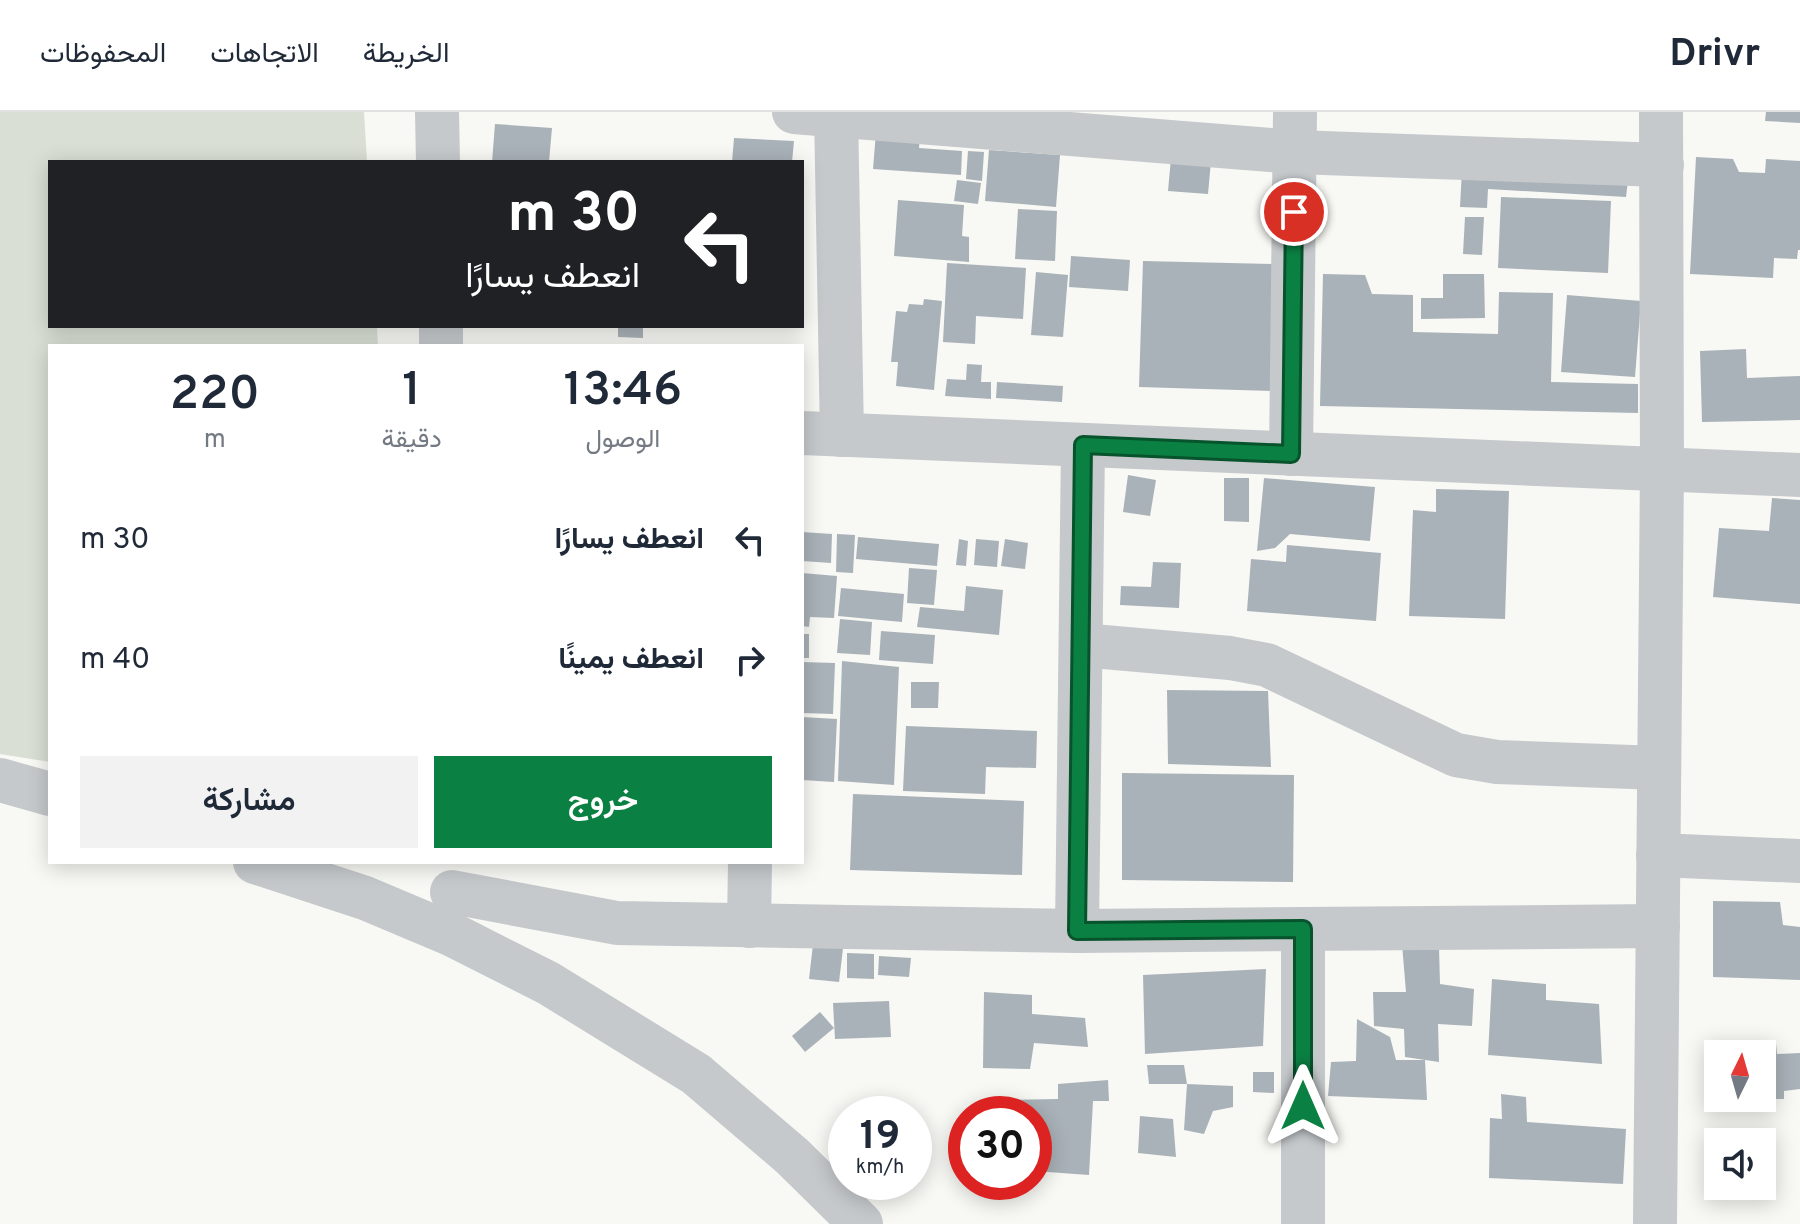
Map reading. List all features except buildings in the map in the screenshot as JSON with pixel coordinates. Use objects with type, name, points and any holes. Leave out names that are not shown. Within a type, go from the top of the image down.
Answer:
[{"type":"street","points":[[437,112],[438,160]]},
{"type":"street","points":[[1655,1224],[1662,469],[1661,112]]},
{"type":"street","points":[[1662,165],[1295,132],[822,113],[822,434],[1800,475]]},
{"type":"street","points":[[1291,454],[1295,132]]},
{"type":"street","points":[[1077,931],[1083,445]]},
{"type":"street","points":[[1081,645],[1230,658],[1267,665],[1456,755],[1497,762],[1659,768]]},
{"type":"street","points":[[0,780],[48,793]]},
{"type":"street","points":[[1658,855],[1800,861]]},
{"type":"street","points":[[261,864],[365,898],[453,935],[548,983],[696,1074],[792,1156],[861,1224]]},
{"type":"street","points":[[749,926],[750,864]]},
{"type":"street","points":[[453,935],[452,877],[617,923],[1077,931],[1658,926]]},
{"type":"street","points":[[1303,929],[1303,1224]]},
{"type":"shaded area","points":[[0,112],[364,112],[367,160],[48,160],[48,328],[377,328],[378,344],[48,344],[48,762],[0,754]]},
{"type":"route","points":[[1294,212],[1291,454],[1083,445],[1077,931],[1303,929],[1303,1106]]}]
